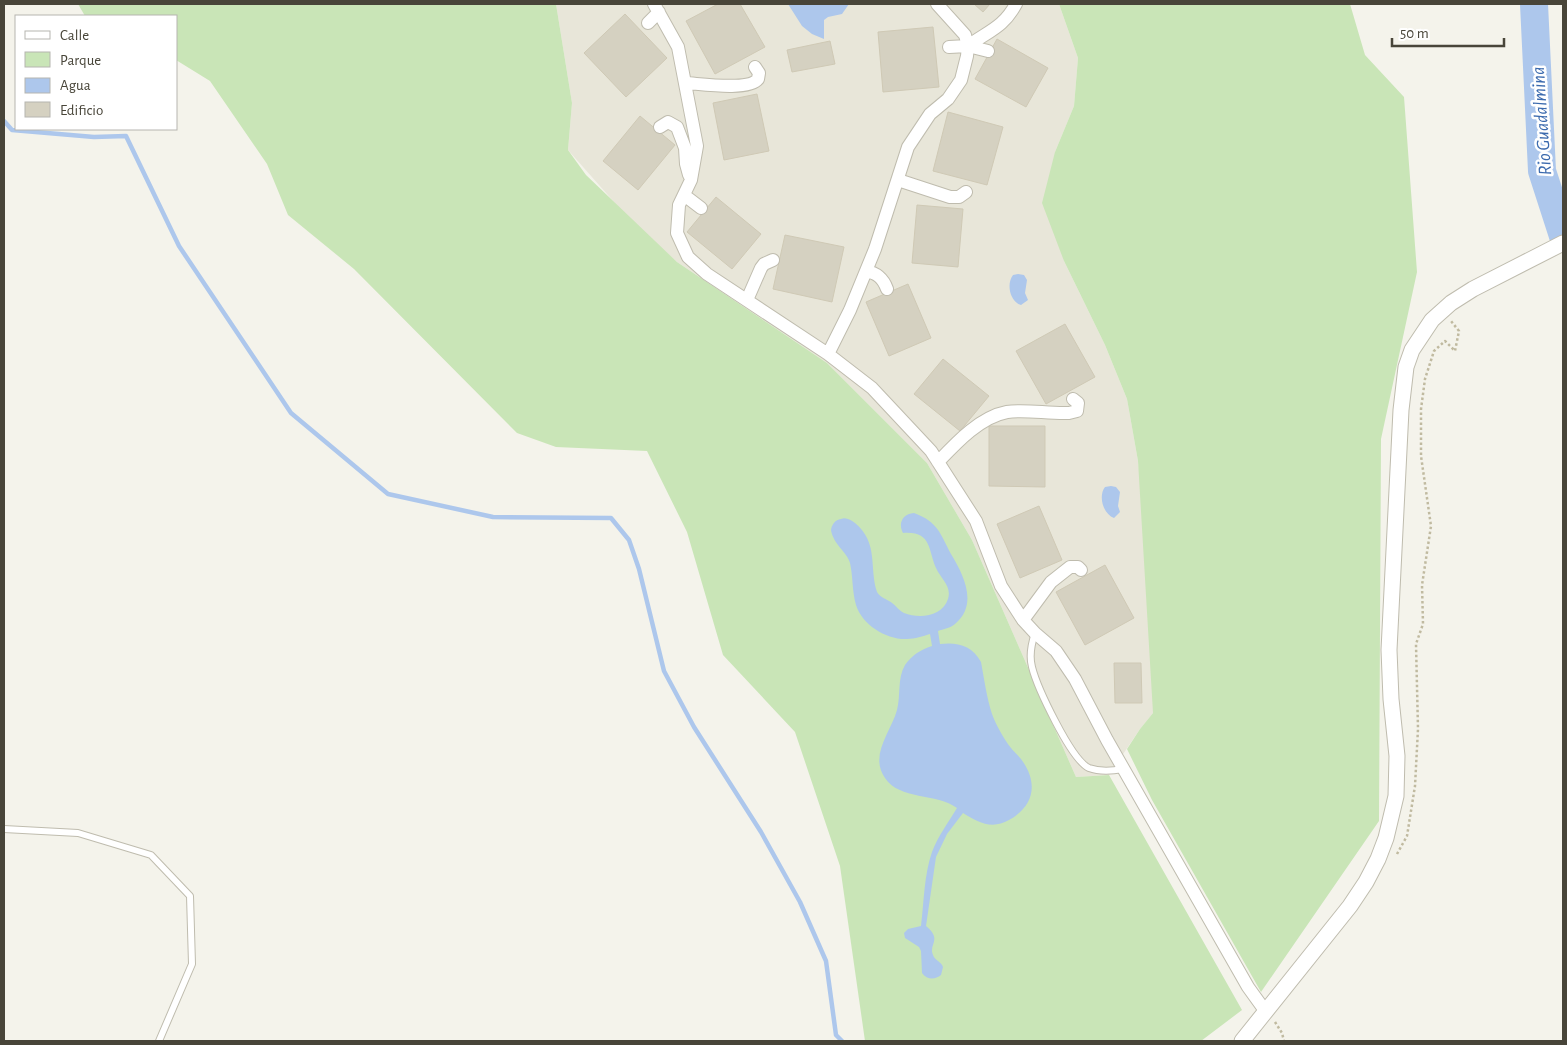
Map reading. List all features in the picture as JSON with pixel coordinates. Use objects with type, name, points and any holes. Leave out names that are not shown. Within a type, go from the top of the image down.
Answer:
[{"type":"street","points":[[828,354],[850,310],[875,249],[908,147],[930,114],[948,99],[961,80],[968,46],[965,35],[937,4]]},
{"type":"street","points":[[968,46],[979,37],[995,30],[1016,4]]},
{"type":"street","points":[[648,23],[656,8]]},
{"type":"street","points":[[656,8],[678,46],[697,146],[691,180],[680,205],[677,233],[688,258],[707,274],[828,354],[872,388],[931,451],[976,521],[1001,586],[1023,620],[1056,651],[1075,679],[1123,769],[1248,987],[1266,1012]]},
{"type":"street","points":[[949,47],[968,46],[988,51]]},
{"type":"street","points":[[686,83],[741,88],[756,82],[759,72],[756,67]]},
{"type":"street","points":[[660,127],[668,122],[676,127],[685,148],[686,164],[691,180]]},
{"type":"street","points":[[898,180],[949,200],[966,192]]},
{"type":"street","points":[[684,195],[701,208]]},
{"type":"street","points":[[1242,1041],[1355,898],[1378,859],[1390,822],[1396,796],[1397,756],[1390,691],[1389,650],[1401,410],[1406,367],[1412,350],[1432,320],[1450,303],[1473,289],[1563,243]]},
{"type":"street","points":[[747,300],[760,268],[773,260]]},
{"type":"street","points":[[866,271],[874,272],[880,276],[887,288]]},
{"type":"street","points":[[938,462],[985,415],[1007,412],[1027,416],[1077,411],[1078,402],[1073,400]]},
{"type":"street","points":[[1023,620],[1055,574],[1070,567],[1078,567],[1081,570]]},
{"type":"lane","points":[[1035,633],[1030,647],[1031,666],[1051,713],[1076,756],[1088,768],[1110,771],[1123,769]]},
{"type":"lane","points":[[4,829],[78,833],[151,855],[190,896],[192,964],[159,1041]]},
{"type":"path","points":[[1266,1012],[1279,1028],[1284,1041]]},
{"type":"shaded area","points":[[556,4],[1059,4],[1078,58],[1074,106],[1055,152],[1064,261],[1105,345],[1127,399],[1138,461],[1153,600],[1153,713],[1109,775],[1076,777],[972,540],[927,463],[827,363],[677,262],[630,220],[568,150],[572,103]]},
{"type":"green space","points":[[78,4],[556,4],[572,103],[568,150],[586,175],[677,262],[827,363],[927,463],[972,540],[1076,777],[1109,775],[1242,1010],[1201,1041],[865,1041],[840,866],[795,732],[723,655],[687,532],[647,451],[556,447],[517,433],[354,269],[288,215],[267,164],[210,81],[178,61],[178,15],[84,15]]},
{"type":"green space","points":[[1059,4],[1350,4],[1365,55],[1404,97],[1417,272],[1381,439],[1379,821],[1261,992],[1152,800],[1127,749],[1153,713],[1138,461],[1127,399],[1105,345],[1064,261],[1042,203],[1055,152],[1074,106],[1078,58]]},
{"type":"water","points":[[788,4],[849,4],[842,14],[828,17],[824,20],[824,39],[812,34],[802,26]]},
{"type":"water","points":[[1013,275],[1024,275],[1027,280],[1025,293],[1028,300],[1021,305],[1014,300],[1010,292],[1011,279]]},
{"type":"water","points":[[1105,487],[1116,487],[1120,492],[1118,506],[1120,512],[1114,518],[1104,509],[1102,500]]},
{"type":"water","points":[[914,513],[928,520],[941,534],[960,571],[966,589],[966,607],[962,616],[953,625],[938,631],[940,644],[958,644],[969,648],[981,662],[994,718],[1006,740],[1027,768],[1032,785],[1029,801],[1024,808],[1009,820],[991,825],[979,822],[963,813],[947,834],[936,857],[926,926],[934,935],[933,955],[943,967],[941,975],[934,978],[926,977],[922,973],[921,951],[919,947],[905,938],[904,933],[908,929],[921,926],[929,861],[940,835],[957,808],[949,803],[899,790],[885,778],[879,761],[880,752],[897,710],[900,681],[905,665],[920,651],[932,646],[930,634],[910,639],[899,639],[876,630],[864,619],[856,605],[850,563],[834,540],[831,530],[834,523],[843,518],[855,523],[863,531],[870,547],[878,594],[904,613],[916,616],[929,615],[941,610],[945,605],[949,590],[936,568],[930,548],[924,538],[912,533],[903,533],[902,520],[907,515]]},
{"type":"building","points":[[718,4],[740,4],[765,47],[715,74],[686,21]]},
{"type":"building","points":[[974,4],[990,4],[983,12]]},
{"type":"building","points":[[625,14],[667,58],[626,97],[584,53]]},
{"type":"building","points":[[933,27],[939,87],[883,92],[878,32]]},
{"type":"building","points":[[997,39],[1048,68],[1026,107],[975,79]]},
{"type":"building","points":[[830,41],[835,64],[792,72],[787,50]]},
{"type":"building","points":[[757,94],[769,151],[724,160],[713,103]]},
{"type":"building","points":[[948,112],[1003,127],[987,185],[933,171]]},
{"type":"building","points":[[640,116],[675,145],[638,190],[603,161]]},
{"type":"building","points":[[716,197],[761,234],[732,269],[687,232]]},
{"type":"building","points":[[917,205],[963,209],[958,267],[912,263]]},
{"type":"building","points":[[785,235],[844,247],[832,302],[773,289]]},
{"type":"building","points":[[908,284],[931,338],[889,356],[866,302]]},
{"type":"building","points":[[1065,324],[1095,377],[1046,404],[1016,351]]},
{"type":"building","points":[[943,359],[989,396],[960,431],[914,394]]},
{"type":"building","points":[[989,426],[1045,426],[1045,487],[989,486]]},
{"type":"building","points":[[1039,506],[1062,560],[1020,578],[997,524]]},
{"type":"building","points":[[1105,565],[1134,618],[1085,645],[1056,592]]},
{"type":"building","points":[[1114,663],[1141,663],[1142,703],[1115,703]]},
{"type":"waterway","name":"Rio Guadalmina","points":[[1534,4],[1542,171],[1563,236]]},
{"type":"waterway","points":[[4,121],[12,130],[94,137],[126,136],[179,246],[291,413],[388,494],[493,517],[611,518],[629,540],[639,569],[664,671],[694,727],[761,832],[800,902],[826,961],[836,1035],[842,1041]]}]
